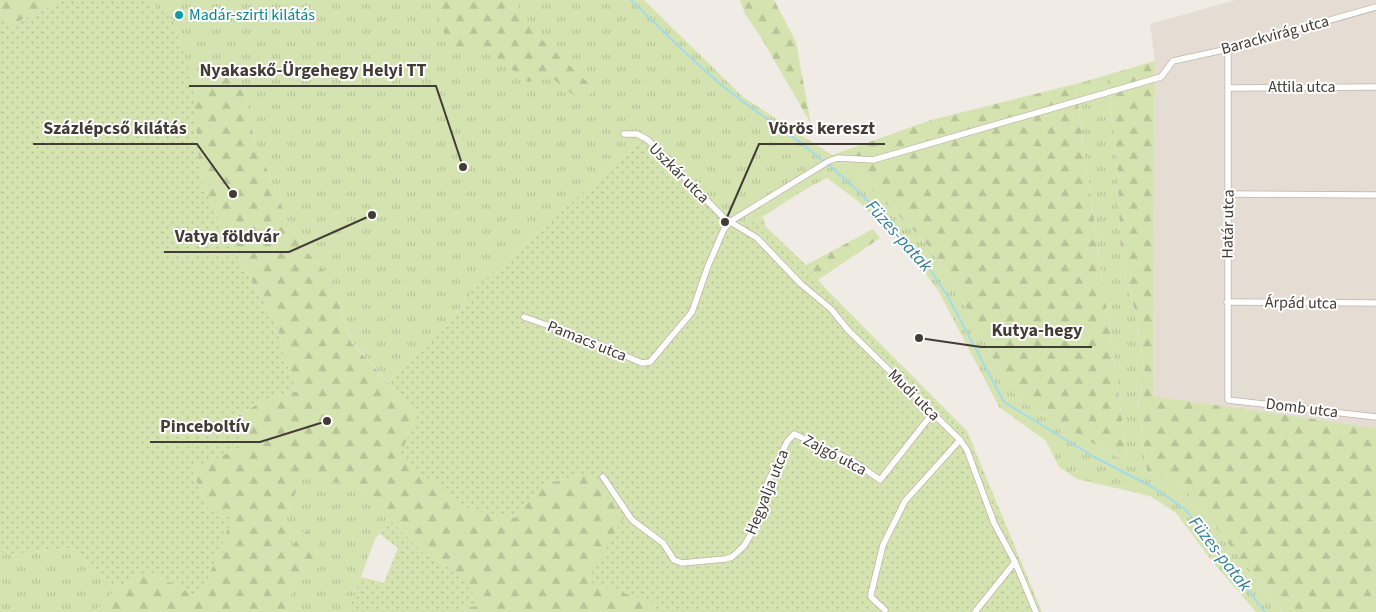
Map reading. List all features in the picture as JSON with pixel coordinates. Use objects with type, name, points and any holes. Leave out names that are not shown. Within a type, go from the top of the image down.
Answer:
[{"type":"street","name":"Barackvirág utca","points":[[731,221],[829,161],[838,158],[874,160],[1161,77],[1173,61],[1228,49],[1376,7]]},
{"type":"street","name":"Határ utca","points":[[1228,49],[1228,400]]},
{"type":"street","name":"Attila utca","points":[[1229,88],[1376,87]]},
{"type":"street","name":"Uszkár utca","points":[[624,134],[637,134],[648,140],[718,211],[731,221]]},
{"type":"street","points":[[1229,194],[1376,195]]},
{"type":"street","name":"Pamacs utca","points":[[524,317],[589,340],[642,363],[650,362],[692,312],[708,266],[724,229],[731,221]]},
{"type":"street","name":"Mudi utca","points":[[731,221],[757,238],[801,284],[831,309],[848,330],[960,440],[967,450],[994,522],[1015,562],[1036,612]]},
{"type":"street","name":"Árpád utca","points":[[1227,302],[1376,303]]},
{"type":"street","name":"Domb utca","points":[[1228,400],[1376,417]]},
{"type":"street","name":"Zajgó utca","points":[[794,434],[853,461],[880,480],[932,414]]},
{"type":"street","name":"Hegyalja utca","points":[[603,476],[632,520],[662,543],[674,560],[682,563],[725,560],[732,557],[744,546],[758,524],[767,484],[787,442],[794,434]]},
{"type":"street","points":[[885,610],[871,597],[883,545],[911,492],[960,440]]},
{"type":"street","points":[[975,612],[1015,562]]},
{"type":"shaded area","points":[[1236,0],[1376,0],[1376,428],[1153,396],[1155,61],[1150,24]]},
{"type":"green space","points":[[0,0],[63,0],[13,24],[0,14]]},
{"type":"green space","points":[[63,0],[148,0],[172,19],[192,78],[201,180],[228,239],[278,328],[283,354],[297,391],[263,401],[232,418],[247,445],[192,469],[206,507],[232,519],[200,598],[148,571],[116,588],[72,548],[11,554],[0,552],[0,14],[13,24]]},
{"type":"green space","points":[[148,0],[644,0],[743,97],[832,155],[838,153],[868,186],[923,239],[953,281],[982,338],[1018,399],[1128,462],[1075,84],[1107,75],[1117,159],[1121,258],[1136,315],[1145,374],[1138,405],[1147,471],[1184,488],[1283,612],[1256,612],[1212,561],[1176,513],[1150,496],[1077,479],[1059,467],[1046,441],[999,407],[939,292],[910,252],[859,202],[827,178],[746,226],[727,215],[640,142],[473,290],[449,324],[388,382],[351,341],[332,280],[308,253],[288,222],[253,134],[246,96],[237,71],[192,92],[192,78],[172,20]]},
{"type":"green space","points":[[434,0],[514,0],[539,37],[596,90],[581,101],[552,78],[528,82],[493,55],[448,46]]},
{"type":"green space","points":[[740,0],[774,0],[796,42],[811,124],[762,39],[745,14]]},
{"type":"green space","points":[[1155,61],[1153,396],[1376,428],[1376,612],[1283,612],[1184,488],[1147,471],[1138,405],[1145,374],[1136,315],[1121,258],[1117,159],[1107,75]]},
{"type":"green space","points":[[238,71],[246,96],[253,134],[288,222],[308,253],[332,280],[351,342],[418,415],[441,487],[470,510],[541,485],[587,473],[624,516],[655,603],[655,612],[464,612],[465,607],[478,606],[447,566],[424,554],[368,499],[352,479],[336,483],[322,474],[301,479],[284,520],[292,547],[305,529],[320,543],[307,578],[296,581],[285,612],[95,612],[116,588],[148,571],[200,598],[206,507],[192,469],[246,445],[231,419],[263,401],[297,391],[283,354],[278,328],[228,239],[201,180],[192,92]]},
{"type":"green space","points":[[1075,84],[1128,462],[1018,399],[982,338],[953,281],[923,239],[868,186],[838,153],[931,120]]},
{"type":"green space","points":[[640,142],[654,143],[708,198],[746,226],[763,217],[766,227],[806,265],[825,288],[967,431],[1042,612],[655,612],[654,603],[587,581],[624,517],[587,473],[541,485],[517,518],[470,510],[399,457],[418,415],[388,382],[449,324],[473,290]]},
{"type":"green space","points":[[873,229],[880,238],[818,280],[806,265]]},
{"type":"green space","points":[[322,474],[336,483],[352,479],[368,499],[391,521],[375,539],[348,612],[285,612],[296,581],[292,547],[284,520],[301,479]]},
{"type":"green space","points":[[391,521],[424,554],[447,566],[464,582],[477,598],[478,606],[465,607],[464,612],[348,612],[361,577],[384,583],[398,548],[380,534]]},
{"type":"green space","points":[[72,548],[116,588],[95,612],[0,612],[0,552],[11,554]]},
{"type":"waterway","name":"Füzes-patak","points":[[631,0],[716,80],[824,162]]},
{"type":"waterway","name":"Füzes-patak","points":[[828,164],[860,193],[925,262],[947,295],[1004,402],[1094,457],[1156,489],[1186,510],[1265,612]]},
{"type":"place","name":"Madár-szirti kilátás","points":[[179,15]]},
{"type":"place","name":"Nyakaskő-Ürgehegy Helyi TT","points":[[463,167]]},
{"type":"place","name":"Százlépcső kilátás","points":[[233,194]]},
{"type":"place","name":"Vatya földvár","points":[[372,215]]},
{"type":"place","name":"Vörös kereszt","points":[[725,222]]},
{"type":"place","name":"Kutya-hegy","points":[[919,338]]},
{"type":"place","name":"Pinceboltív","points":[[327,421]]}]
